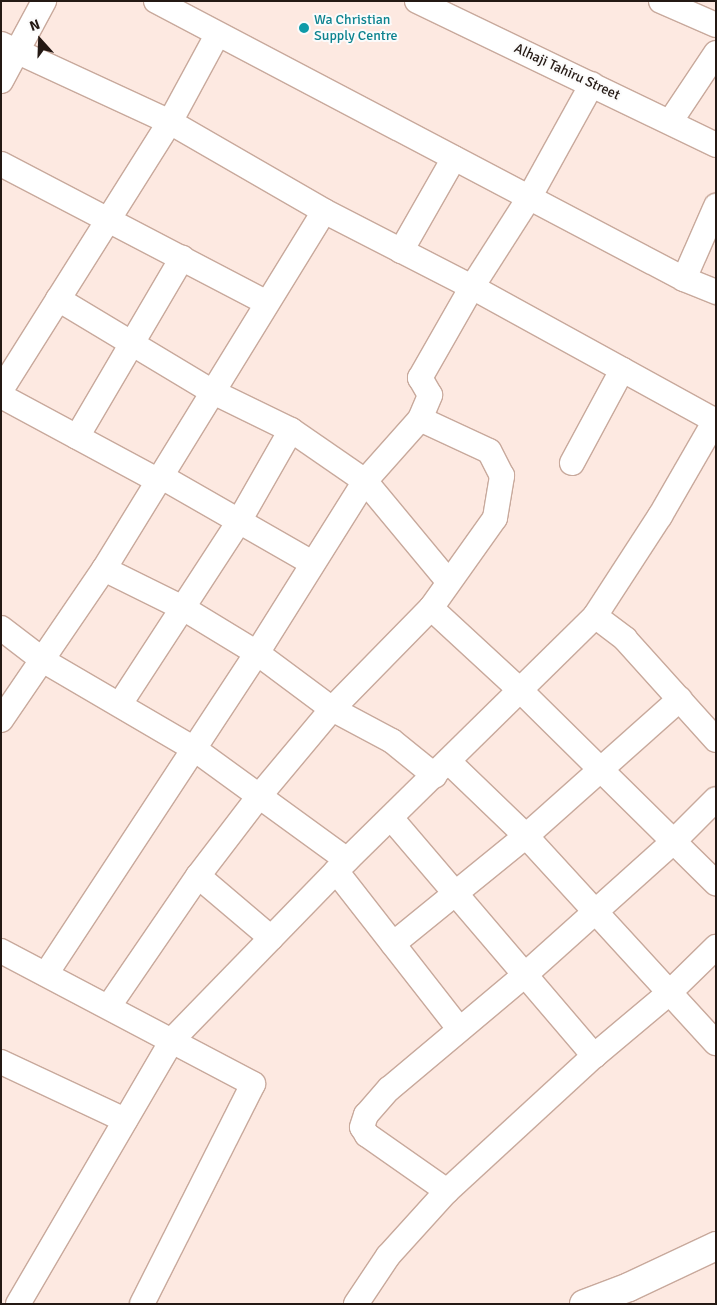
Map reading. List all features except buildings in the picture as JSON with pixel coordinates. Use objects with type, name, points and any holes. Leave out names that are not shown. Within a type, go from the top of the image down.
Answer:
[{"type":"street","points":[[1,81],[9,48],[44,1]]},
{"type":"street","points":[[156,1],[217,36],[684,279],[716,292]]},
{"type":"street","name":"Alhaji Tahiru Street","points":[[417,1],[441,6],[716,145]]},
{"type":"street","points":[[661,1],[716,25]]},
{"type":"street","points":[[1,390],[170,122],[217,36]]},
{"type":"street","points":[[9,48],[170,122],[324,211],[472,287],[716,420],[660,516],[595,616],[342,866],[172,1040],[18,1304]]},
{"type":"street","points":[[670,122],[716,54]]},
{"type":"street","points":[[46,974],[257,653],[364,481],[420,419],[430,395],[420,378],[472,287],[529,198],[592,84]]},
{"type":"street","points":[[401,251],[454,158]]},
{"type":"street","points":[[1,164],[267,303]]},
{"type":"street","points":[[684,279],[716,206]]},
{"type":"street","points":[[1,720],[44,661],[104,569],[324,211]]},
{"type":"street","points":[[77,436],[182,258]]},
{"type":"street","points":[[58,299],[130,344],[213,392],[290,430],[364,481],[449,582]]},
{"type":"street","points":[[572,463],[622,370]]},
{"type":"street","points":[[1,396],[160,479],[312,563]]},
{"type":"street","points":[[109,1006],[198,876],[260,795],[332,709],[431,608],[495,518],[502,476],[489,451],[420,419]]},
{"type":"street","points":[[120,704],[238,523],[290,430]]},
{"type":"street","points":[[104,569],[183,608],[257,653],[332,709],[442,769],[526,836],[716,1043]]},
{"type":"street","points":[[431,608],[521,691],[716,883]]},
{"type":"street","points":[[595,616],[625,639],[716,740]]},
{"type":"street","points":[[1,628],[44,661],[193,748],[260,795],[342,866],[393,944],[458,1027]]},
{"type":"street","points":[[393,944],[455,891],[526,836],[680,699]]},
{"type":"street","points":[[447,1191],[367,1135],[362,1127],[366,1115],[389,1088],[458,1027],[527,973],[674,841],[716,799]]},
{"type":"street","points":[[391,818],[527,973],[594,1056]]},
{"type":"street","points":[[198,876],[271,938]]},
{"type":"street","points":[[356,1304],[388,1256],[447,1191],[594,1056],[669,993],[716,947]]},
{"type":"street","points":[[1,951],[109,1006],[253,1084],[142,1304]]},
{"type":"street","points":[[1,1062],[125,1120]]},
{"type":"street","points":[[584,1304],[629,1287],[716,1246]]},
{"type":"place","name":"Wa Christian Supply Centre","points":[[304,28]]}]
